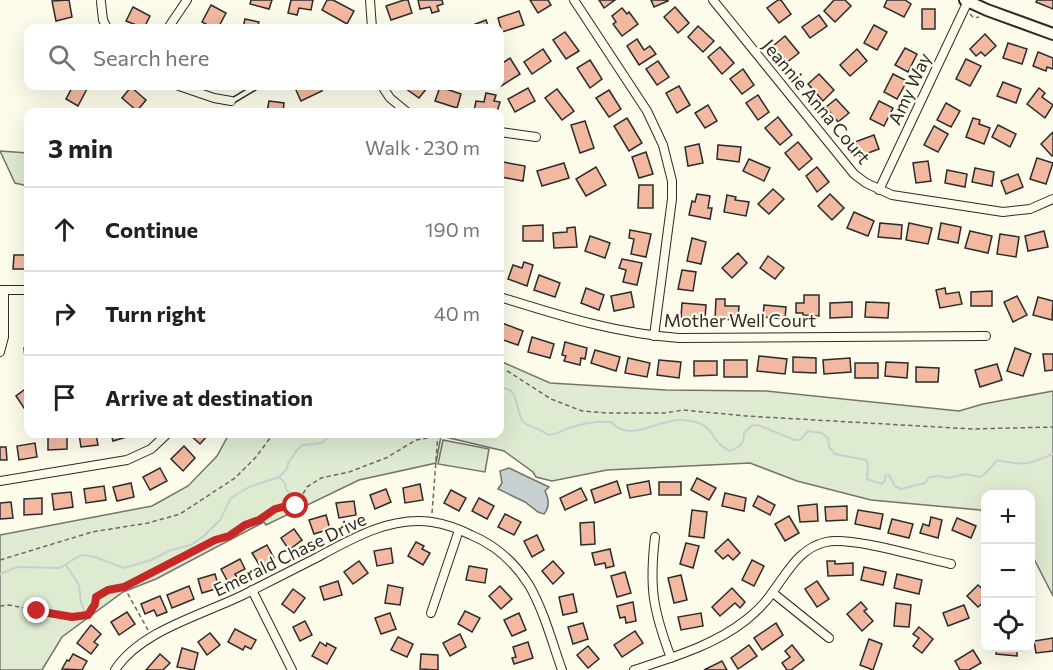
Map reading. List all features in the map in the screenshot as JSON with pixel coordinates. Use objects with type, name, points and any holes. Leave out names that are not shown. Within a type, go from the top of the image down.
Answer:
[{"type":"street","points":[[171,24],[187,0]]},
{"type":"street","points":[[370,0],[372,24]]},
{"type":"street","points":[[574,0],[647,111],[663,145],[668,162],[672,181],[672,216],[654,336]]},
{"type":"street","name":"Jeannie Anna Court","points":[[713,0],[854,174],[879,190],[902,197],[1003,212],[1030,209],[1053,199]]},
{"type":"street","points":[[100,1],[105,24]]},
{"type":"street","points":[[967,1],[1053,34]]},
{"type":"street","name":"Amy Way","points":[[879,190],[967,1]]},
{"type":"street","points":[[191,90],[231,101]]},
{"type":"street","points":[[385,90],[402,108]]},
{"type":"street","points":[[504,133],[536,137]]},
{"type":"street","points":[[0,352],[4,337],[2,290],[24,290]]},
{"type":"street","name":"Mother Well Court","points":[[504,298],[594,326],[679,338],[986,336]]},
{"type":"street","points":[[0,481],[128,460],[151,449],[163,438]]},
{"type":"street","name":"Emerald Chase Drive","points":[[115,670],[128,654],[151,636],[252,590],[365,533],[393,525],[431,522],[476,537],[504,556],[527,583],[538,604],[562,670]]},
{"type":"street","points":[[431,613],[459,530]]},
{"type":"street","points":[[654,537],[651,584],[658,622],[671,657]]},
{"type":"street","points":[[634,670],[704,645],[734,629],[748,619],[773,593],[795,560],[804,552],[825,542],[847,541],[951,564]]},
{"type":"street","points":[[252,590],[292,670]]},
{"type":"street","points":[[773,593],[829,638]]},
{"type":"lane","points":[[231,101],[250,90]]},
{"type":"path","points":[[504,370],[551,399],[582,411],[607,413],[683,410],[746,416],[972,429],[1053,427]]},
{"type":"path","points":[[0,560],[92,532],[148,523],[180,514],[235,478],[256,457],[270,438]]},
{"type":"path","points":[[0,606],[9,605],[82,617],[92,612],[100,594],[124,587],[215,540],[229,536],[275,509],[296,506],[307,487],[321,478],[349,472],[386,458],[416,440],[425,438]]},
{"type":"path","points":[[431,522],[438,438]]},
{"type":"path","points":[[124,587],[151,636]]},
{"type":"green space","points":[[0,151],[24,153],[24,185],[15,183]]},
{"type":"green space","points":[[504,363],[550,383],[666,390],[766,391],[959,411],[983,404],[1053,391],[1053,596],[1035,561],[1035,490],[981,490],[981,511],[871,500],[797,481],[750,463],[607,470],[552,481],[536,477],[533,472],[504,451],[449,438],[504,438]]},
{"type":"green space","points":[[227,438],[441,438],[436,463],[359,480],[266,525],[264,522],[156,579],[123,592],[62,637],[42,670],[0,670],[0,535],[152,506],[188,486],[217,456]]},
{"type":"green space","points":[[443,440],[489,449],[485,472],[438,464]]},
{"type":"shaded area","points":[[509,468],[549,487],[545,491],[548,503],[544,514],[498,489],[502,483],[500,471]]},
{"type":"building","points":[[69,0],[72,17],[56,21],[52,1]]},
{"type":"building","points":[[251,0],[272,0],[269,9],[250,4]]},
{"type":"building","points":[[291,0],[313,0],[311,10],[299,8],[297,15],[288,13]]},
{"type":"building","points":[[327,0],[333,0],[354,11],[347,24],[322,10]]},
{"type":"building","points":[[408,0],[412,13],[391,20],[386,6]]},
{"type":"building","points":[[418,0],[442,0],[443,4],[437,6],[439,11],[432,13],[430,7],[420,9]]},
{"type":"building","points":[[530,0],[548,0],[551,5],[538,13]]},
{"type":"building","points":[[599,0],[615,0],[604,8]]},
{"type":"building","points":[[651,0],[668,0],[668,1],[654,7]]},
{"type":"building","points":[[781,0],[791,14],[779,23],[767,8]]},
{"type":"building","points":[[834,0],[845,0],[851,6],[835,22],[824,11]]},
{"type":"building","points":[[887,0],[905,0],[911,4],[904,17],[884,7]]},
{"type":"building","points":[[1037,0],[1053,0],[1053,9],[1036,2]]},
{"type":"building","points":[[211,5],[226,13],[220,24],[202,22]]},
{"type":"building","points":[[133,7],[150,16],[146,24],[134,24],[126,21]]},
{"type":"building","points":[[675,7],[689,23],[678,33],[664,17]]},
{"type":"building","points":[[622,8],[627,14],[629,12],[638,24],[622,36],[613,24],[616,22],[612,16]]},
{"type":"building","points":[[922,9],[935,9],[935,29],[922,29]]},
{"type":"building","points":[[519,11],[524,25],[504,31],[504,24],[500,24],[498,18]]},
{"type":"building","points":[[819,15],[827,26],[810,38],[802,27]]},
{"type":"building","points":[[245,19],[259,22],[258,24],[244,24]]},
{"type":"building","points":[[486,20],[488,24],[476,24]]},
{"type":"building","points":[[874,25],[887,32],[877,50],[864,43]]},
{"type":"building","points":[[698,26],[714,41],[703,52],[688,37]]},
{"type":"building","points":[[565,32],[579,51],[566,59],[553,40]]},
{"type":"building","points":[[985,34],[996,46],[985,56],[981,52],[976,56],[970,49]]},
{"type":"building","points":[[785,36],[799,53],[786,63],[773,46]]},
{"type":"building","points":[[637,39],[644,50],[650,46],[656,54],[639,65],[627,46]]},
{"type":"building","points":[[1008,43],[1027,49],[1022,64],[1003,58]]},
{"type":"building","points":[[720,47],[734,63],[722,74],[708,57]]},
{"type":"building","points":[[905,48],[917,54],[908,72],[895,65]]},
{"type":"building","points":[[543,49],[551,61],[532,74],[524,62]]},
{"type":"building","points":[[857,49],[867,61],[850,76],[840,65]]},
{"type":"building","points":[[1038,52],[1053,58],[1053,69],[1047,67],[1046,71],[1033,66]]},
{"type":"building","points":[[510,58],[520,74],[504,84],[504,62]]},
{"type":"building","points":[[966,59],[981,66],[970,86],[956,79]]},
{"type":"building","points":[[590,60],[602,79],[590,88],[577,68]]},
{"type":"building","points":[[658,61],[669,77],[657,85],[646,69]]},
{"type":"building","points":[[743,69],[754,85],[742,94],[730,79]]},
{"type":"building","points":[[819,74],[834,90],[823,101],[808,84]]},
{"type":"building","points":[[893,74],[907,81],[897,99],[884,92]]},
{"type":"building","points":[[1003,82],[1021,89],[1016,103],[997,96]]},
{"type":"building","points":[[679,86],[690,105],[677,113],[666,93]]},
{"type":"building","points":[[528,88],[535,101],[515,112],[508,99]]},
{"type":"building","points":[[1039,88],[1045,93],[1042,97],[1053,105],[1045,118],[1027,104]]},
{"type":"building","points":[[557,89],[574,111],[562,120],[545,98]]},
{"type":"building","points":[[71,90],[86,90],[78,106],[66,99]]},
{"type":"building","points":[[129,90],[134,90],[146,100],[139,108],[134,108],[122,98]]},
{"type":"building","points":[[296,90],[322,90],[322,91],[301,101]]},
{"type":"building","points":[[408,90],[425,90],[419,98]]},
{"type":"building","points":[[439,90],[461,94],[457,108],[435,101]]},
{"type":"building","points":[[609,90],[621,109],[609,117],[596,98]]},
{"type":"building","points":[[486,93],[496,95],[494,101],[500,102],[498,108],[475,108],[476,101],[484,102]]},
{"type":"building","points":[[758,95],[769,112],[758,120],[746,103]]},
{"type":"building","points":[[836,99],[849,113],[838,122],[826,107]]},
{"type":"building","points":[[269,101],[284,103],[283,108],[268,108]]},
{"type":"building","points":[[879,101],[893,108],[884,126],[870,119]]},
{"type":"building","points":[[946,103],[960,111],[951,127],[937,120]]},
{"type":"building","points":[[708,105],[717,121],[705,128],[695,113]]},
{"type":"building","points":[[778,117],[792,135],[780,145],[765,128]]},
{"type":"building","points":[[627,118],[642,143],[629,151],[614,126]]},
{"type":"building","points":[[973,118],[980,120],[979,124],[990,128],[984,144],[966,137]]},
{"type":"building","points":[[585,121],[594,148],[580,153],[571,125]]},
{"type":"building","points":[[998,125],[1016,134],[1010,147],[992,137]]},
{"type":"building","points":[[934,126],[948,134],[938,152],[924,145]]},
{"type":"building","points":[[1053,132],[1053,155],[1052,156],[1041,144]]},
{"type":"building","points":[[874,135],[879,149],[860,156],[855,142]]},
{"type":"building","points":[[798,142],[812,159],[799,170],[785,153]]},
{"type":"building","points":[[699,144],[703,163],[688,166],[685,147]]},
{"type":"building","points":[[718,145],[741,147],[739,162],[717,159]]},
{"type":"building","points":[[646,152],[653,174],[639,178],[632,157]]},
{"type":"building","points":[[1037,158],[1053,163],[1046,184],[1030,179]]},
{"type":"building","points":[[749,159],[770,168],[764,181],[743,171]]},
{"type":"building","points":[[928,161],[931,181],[916,183],[913,163]]},
{"type":"building","points":[[504,162],[525,166],[523,181],[504,178]]},
{"type":"building","points":[[564,163],[569,178],[542,186],[537,171]]},
{"type":"building","points":[[596,167],[606,185],[586,196],[576,179]]},
{"type":"building","points":[[817,167],[829,182],[817,192],[806,176]]},
{"type":"building","points":[[975,168],[994,172],[992,186],[972,182]]},
{"type":"building","points":[[947,170],[967,174],[965,187],[945,183]]},
{"type":"building","points":[[1018,174],[1023,187],[1006,194],[1001,181]]},
{"type":"building","points":[[639,185],[653,185],[653,208],[638,208]]},
{"type":"building","points":[[773,189],[784,199],[769,214],[758,204]]},
{"type":"building","points":[[697,194],[710,196],[708,208],[712,208],[710,219],[689,215],[692,201],[695,202]]},
{"type":"building","points":[[830,194],[844,208],[832,220],[818,206]]},
{"type":"building","points":[[727,195],[736,197],[735,200],[749,202],[746,216],[724,212]]},
{"type":"building","points":[[854,212],[874,221],[868,236],[847,228]]},
{"type":"building","points":[[880,223],[902,225],[901,239],[878,237]]},
{"type":"building","points":[[909,223],[932,228],[928,244],[906,240]]},
{"type":"building","points":[[941,223],[961,227],[958,243],[938,239]]},
{"type":"building","points":[[543,225],[543,241],[523,241],[523,226]]},
{"type":"building","points":[[575,227],[577,247],[554,248],[553,233],[567,232],[567,228]]},
{"type":"building","points":[[630,230],[651,234],[646,257],[631,254],[634,239],[629,238]]},
{"type":"building","points":[[970,231],[992,236],[988,253],[965,248]]},
{"type":"building","points":[[1044,231],[1048,247],[1028,251],[1025,236]]},
{"type":"building","points":[[1000,234],[1019,237],[1016,257],[997,254]]},
{"type":"building","points":[[590,236],[610,243],[605,258],[585,251]]},
{"type":"building","points":[[692,238],[706,242],[701,264],[687,261]]},
{"type":"building","points":[[738,253],[747,263],[732,278],[722,268]]},
{"type":"building","points":[[14,255],[24,255],[24,269],[13,269]]},
{"type":"building","points":[[768,256],[784,268],[775,279],[760,268]]},
{"type":"building","points":[[622,259],[642,263],[637,285],[623,282],[626,270],[619,268]]},
{"type":"building","points":[[524,262],[533,265],[527,286],[508,279],[513,265],[522,268]]},
{"type":"building","points":[[682,270],[696,272],[693,291],[678,289]]},
{"type":"building","points":[[539,275],[560,283],[555,297],[534,290]]},
{"type":"building","points":[[586,288],[604,295],[599,310],[581,303]]},
{"type":"building","points":[[945,288],[946,294],[959,292],[962,304],[940,308],[936,290]]},
{"type":"building","points":[[992,291],[992,306],[971,306],[971,292]]},
{"type":"building","points":[[631,292],[634,307],[614,311],[611,296]]},
{"type":"building","points":[[804,295],[819,295],[819,316],[796,313],[796,303],[804,303]]},
{"type":"building","points":[[1017,296],[1027,315],[1013,322],[1004,302]]},
{"type":"building","points":[[1038,297],[1053,301],[1052,320],[1033,315]]},
{"type":"building","points":[[716,299],[725,299],[725,306],[739,306],[738,320],[715,319]]},
{"type":"building","points":[[852,302],[852,317],[830,318],[830,303]]},
{"type":"building","points":[[866,302],[889,303],[888,318],[865,317]]},
{"type":"building","points":[[682,303],[706,305],[705,319],[681,318]]},
{"type":"building","points":[[764,305],[786,307],[785,319],[763,317]]},
{"type":"building","points":[[504,324],[523,331],[518,345],[504,340]]},
{"type":"building","points":[[532,337],[554,344],[550,358],[528,352]]},
{"type":"building","points":[[565,342],[587,348],[585,359],[581,358],[580,365],[564,361],[566,356],[562,355]]},
{"type":"building","points":[[1015,348],[1031,354],[1023,376],[1007,371]]},
{"type":"building","points":[[595,350],[620,357],[616,371],[591,363]]},
{"type":"building","points":[[1043,354],[1053,354],[1053,370],[1045,371]]},
{"type":"building","points":[[759,356],[787,359],[785,374],[757,371]]},
{"type":"building","points":[[793,357],[816,358],[816,373],[793,372]]},
{"type":"building","points":[[628,358],[650,363],[647,377],[625,373]]},
{"type":"building","points":[[850,358],[851,372],[824,374],[823,360]]},
{"type":"building","points":[[659,360],[681,362],[679,378],[657,375]]},
{"type":"building","points":[[724,360],[747,360],[747,377],[724,377]]},
{"type":"building","points":[[694,361],[717,361],[717,375],[694,376]]},
{"type":"building","points":[[886,362],[908,363],[907,378],[885,376]]},
{"type":"building","points":[[855,363],[878,363],[878,378],[855,378]]},
{"type":"building","points":[[997,364],[1002,380],[980,387],[975,370]]},
{"type":"building","points":[[916,367],[939,368],[938,382],[916,382]]},
{"type":"building","points":[[24,390],[24,408],[16,396]]},
{"type":"building","points":[[48,438],[67,438],[67,449],[48,450]]},
{"type":"building","points":[[80,438],[97,438],[98,445],[81,447]]},
{"type":"building","points":[[193,438],[205,438],[200,444]]},
{"type":"building","points":[[35,443],[37,457],[19,460],[17,446]]},
{"type":"building","points":[[184,446],[195,458],[183,471],[171,459]]},
{"type":"building","points":[[0,447],[6,447],[7,460],[0,460]]},
{"type":"building","points":[[160,468],[167,481],[150,490],[143,477]]},
{"type":"building","points":[[697,478],[716,488],[709,500],[691,490]]},
{"type":"building","points":[[617,481],[621,493],[595,503],[591,490]]},
{"type":"building","points":[[649,481],[651,494],[630,498],[627,485]]},
{"type":"building","points":[[659,482],[681,482],[681,495],[659,495]]},
{"type":"building","points":[[131,483],[134,497],[117,501],[113,487]]},
{"type":"building","points":[[420,484],[423,500],[405,503],[403,488]]},
{"type":"building","points":[[104,486],[106,500],[86,503],[84,489]]},
{"type":"building","points":[[581,488],[587,500],[565,510],[560,498]]},
{"type":"building","points":[[386,489],[391,502],[375,509],[370,495]]},
{"type":"building","points":[[451,490],[466,498],[459,511],[444,503]]},
{"type":"building","points":[[71,492],[73,507],[54,510],[52,494]]},
{"type":"building","points":[[725,493],[746,498],[744,511],[722,506]]},
{"type":"building","points":[[758,496],[775,505],[770,515],[753,506]]},
{"type":"building","points":[[42,498],[42,514],[24,515],[24,499]]},
{"type":"building","points":[[479,498],[494,506],[487,519],[472,511]]},
{"type":"building","points":[[354,501],[356,515],[339,518],[336,503]]},
{"type":"building","points":[[11,502],[13,518],[0,519],[0,503]]},
{"type":"building","points":[[817,504],[818,521],[800,522],[798,506]]},
{"type":"building","points":[[847,506],[847,520],[826,521],[825,507]]},
{"type":"building","points":[[692,510],[707,512],[704,538],[689,536]]},
{"type":"building","points":[[858,510],[883,514],[880,529],[855,524]]},
{"type":"building","points":[[505,514],[521,522],[514,535],[498,527]]},
{"type":"building","points":[[326,515],[330,529],[314,534],[309,520]]},
{"type":"building","points":[[789,516],[799,533],[785,541],[775,524]]},
{"type":"building","points":[[931,517],[942,520],[938,538],[920,533],[923,524],[929,526]]},
{"type":"building","points":[[957,518],[976,526],[971,538],[952,530]]},
{"type":"building","points":[[892,519],[913,524],[909,538],[888,533]]},
{"type":"building","points":[[594,522],[595,544],[581,545],[580,523]]},
{"type":"building","points":[[294,529],[302,540],[289,550],[281,538]]},
{"type":"building","points":[[537,535],[544,550],[532,557],[524,541]]},
{"type":"building","points":[[728,539],[740,553],[733,560],[728,555],[723,559],[715,551]]},
{"type":"building","points":[[416,542],[430,553],[423,565],[408,556]]},
{"type":"building","points":[[686,543],[699,546],[693,568],[680,564]]},
{"type":"building","points":[[267,545],[274,558],[260,566],[252,553]]},
{"type":"building","points":[[391,548],[393,563],[377,566],[374,551]]},
{"type":"building","points":[[610,549],[614,566],[606,568],[605,563],[595,565],[592,553]]},
{"type":"building","points":[[240,559],[245,569],[235,574],[238,579],[229,584],[221,569]]},
{"type":"building","points":[[752,560],[764,566],[754,586],[742,580]]},
{"type":"building","points":[[359,561],[368,573],[353,584],[344,572]]},
{"type":"building","points":[[553,561],[564,573],[553,584],[542,571]]},
{"type":"building","points":[[827,561],[835,561],[835,564],[853,563],[853,575],[828,576]]},
{"type":"building","points":[[469,566],[487,569],[485,583],[466,580]]},
{"type":"building","points":[[864,567],[886,572],[883,585],[861,580]]},
{"type":"building","points":[[625,572],[631,593],[617,597],[611,576]]},
{"type":"building","points":[[215,574],[219,588],[202,593],[198,579]]},
{"type":"building","points":[[897,574],[922,580],[919,594],[894,588]]},
{"type":"building","points":[[681,575],[687,600],[674,603],[668,578]]},
{"type":"building","points":[[338,581],[342,595],[324,600],[320,587]]},
{"type":"building","points":[[817,581],[829,599],[817,607],[805,589]]},
{"type":"building","points":[[388,585],[403,588],[400,605],[385,603]]},
{"type":"building","points":[[978,585],[981,588],[981,604],[978,607],[967,596]]},
{"type":"building","points":[[189,586],[194,599],[172,608],[167,595]]},
{"type":"building","points":[[500,586],[512,599],[501,609],[489,596]]},
{"type":"building","points":[[732,588],[745,602],[740,608],[735,603],[720,616],[712,607]]},
{"type":"building","points":[[293,589],[305,598],[294,613],[282,604]]},
{"type":"building","points":[[573,594],[577,612],[563,615],[559,597]]},
{"type":"building","points":[[160,596],[167,612],[157,616],[154,610],[145,614],[141,604]]},
{"type":"building","points":[[633,602],[636,621],[626,623],[625,617],[620,618],[617,606]]},
{"type":"building","points":[[861,602],[867,609],[864,611],[873,621],[862,631],[847,614]]},
{"type":"building","points":[[896,603],[911,605],[909,627],[894,626]]},
{"type":"building","points":[[964,605],[969,618],[948,626],[943,613]]},
{"type":"building","points":[[465,611],[480,618],[472,632],[458,624]]},
{"type":"building","points":[[127,612],[135,624],[119,635],[111,622]]},
{"type":"building","points":[[390,613],[396,629],[381,634],[375,618]]},
{"type":"building","points":[[519,613],[526,630],[512,636],[504,620]]},
{"type":"building","points":[[701,613],[703,626],[681,630],[678,617]]},
{"type":"building","points":[[305,621],[312,635],[300,641],[293,627]]},
{"type":"building","points":[[583,623],[588,639],[573,644],[568,627]]},
{"type":"building","points":[[776,623],[783,635],[762,650],[754,638]]},
{"type":"building","points":[[91,625],[101,634],[94,642],[98,645],[91,654],[77,643]]},
{"type":"building","points":[[919,627],[933,639],[922,653],[913,646],[919,638],[913,634]]},
{"type":"building","points":[[235,629],[256,640],[251,649],[245,646],[243,650],[228,642]]},
{"type":"building","points":[[635,631],[643,643],[622,657],[614,645]]},
{"type":"building","points":[[210,633],[220,645],[207,655],[198,642]]},
{"type":"building","points":[[460,634],[466,647],[450,656],[443,643]]},
{"type":"building","points":[[398,637],[413,644],[407,657],[391,650]]},
{"type":"building","points":[[1053,638],[1053,651],[1036,653],[1035,641]]},
{"type":"building","points":[[869,639],[882,644],[873,670],[860,665]]},
{"type":"building","points":[[320,642],[336,648],[327,664],[312,656]]},
{"type":"building","points":[[528,642],[533,658],[514,664],[512,658],[516,657],[513,647]]},
{"type":"building","points":[[749,645],[757,656],[738,669],[731,658]]},
{"type":"building","points":[[792,645],[804,660],[791,670],[787,670],[782,663],[790,657],[785,651]]},
{"type":"building","points":[[588,646],[599,659],[588,668],[577,655]]},
{"type":"building","points":[[182,648],[198,653],[194,670],[177,667]]},
{"type":"building","points":[[973,650],[981,663],[969,670],[960,670],[955,661]]},
{"type":"building","points":[[996,652],[1017,652],[1017,656],[996,654]]},
{"type":"building","points":[[73,654],[87,661],[82,670],[62,669],[67,660],[69,661]]},
{"type":"building","points":[[160,654],[170,663],[163,670],[146,670]]},
{"type":"building","points":[[421,654],[438,655],[438,670],[420,669]]},
{"type":"building","points":[[722,661],[727,670],[704,670]]},
{"type":"waterway","points":[[504,388],[514,394],[523,422],[548,435],[577,426],[601,422],[611,422],[619,428],[635,431],[672,421],[694,421],[707,428],[718,442],[730,451],[741,445],[744,433],[751,426],[758,425],[795,440],[800,440],[808,431],[822,433],[828,438],[829,447],[835,454],[866,460],[867,479],[882,484],[885,476],[889,475],[895,486],[901,489],[925,483],[929,477],[949,478],[965,474],[980,477],[997,460],[1026,463],[1053,454]]},
{"type":"waterway","points":[[0,574],[17,567],[60,568],[84,555],[124,568],[191,545],[220,520],[231,498],[249,487],[279,477],[303,445],[322,443],[327,438]]},
{"type":"waterway","points":[[279,477],[297,503]]},
{"type":"waterway","points":[[66,565],[79,585],[85,613]]},
{"type":"route","points":[[37,611],[72,617],[88,615],[92,612],[96,597],[100,594],[124,587],[215,540],[229,536],[275,509],[296,506]]}]
